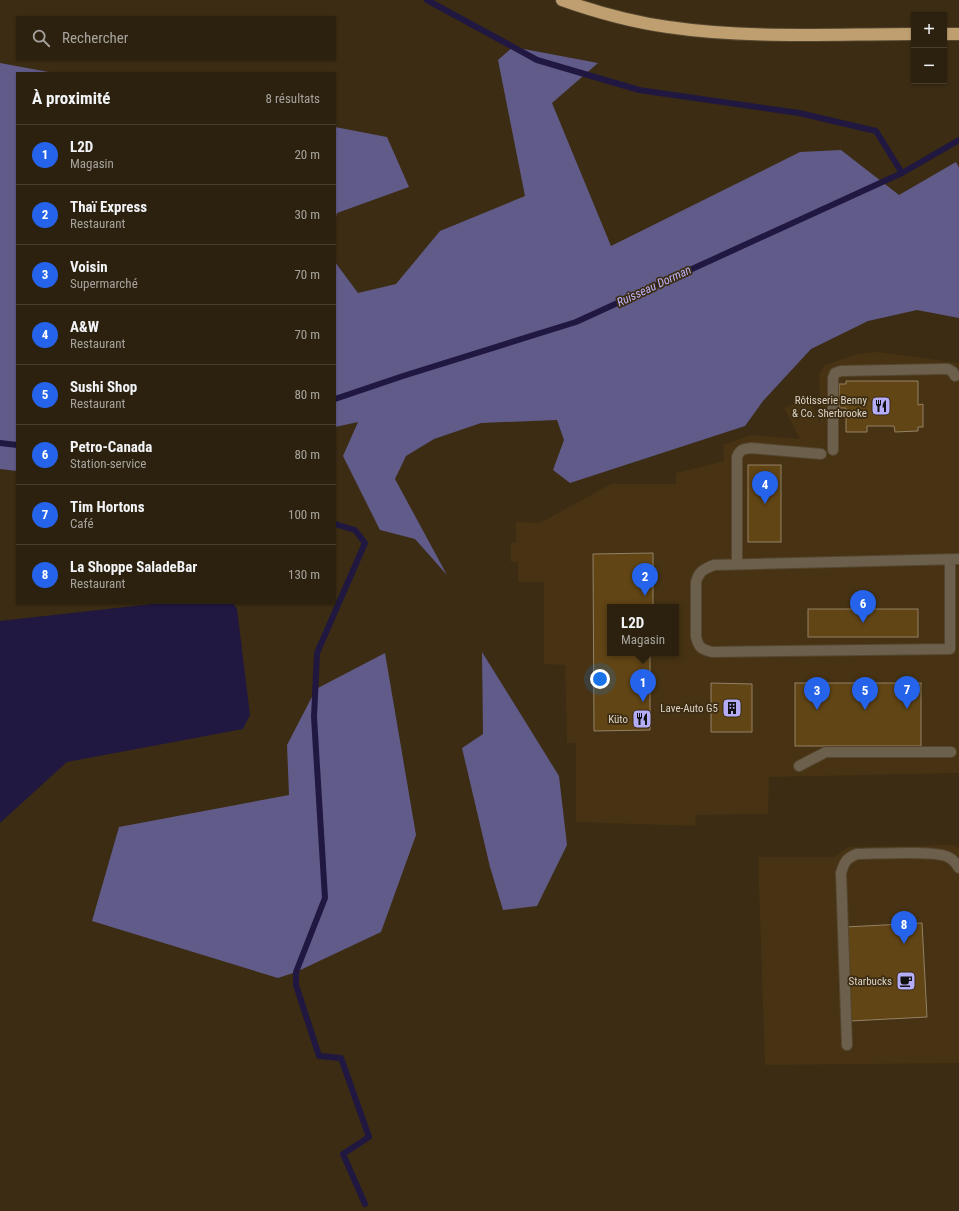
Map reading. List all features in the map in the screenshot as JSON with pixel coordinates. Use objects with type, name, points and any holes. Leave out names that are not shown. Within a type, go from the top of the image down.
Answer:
[{"type":"highway","points":[[562,0],[596,11],[642,22],[667,27],[697,30],[756,35],[911,34]]},
{"type":"highway","points":[[947,34],[959,34]]},
{"type":"lane","points":[[833,450],[832,378],[835,373],[841,371],[940,368],[948,369],[953,372],[955,376]]},
{"type":"lane","points":[[737,564],[737,457],[739,452],[743,449],[752,448],[821,454]]},
{"type":"lane","points":[[954,560],[950,649],[712,652],[702,649],[698,644],[696,637],[696,582],[698,574],[706,568],[714,565],[954,560]]},
{"type":"lane","points":[[798,766],[826,752],[950,752]]},
{"type":"lane","points":[[847,1045],[841,873],[844,862],[850,856],[857,854],[933,853],[947,856],[955,862],[959,868]]},
{"type":"shaded area","points":[[513,47],[598,63],[552,103],[611,246],[800,152],[841,150],[899,195],[956,162],[959,168],[959,318],[917,310],[868,321],[811,349],[763,401],[745,426],[570,483],[553,470],[564,440],[557,420],[481,423],[434,439],[406,456],[395,479],[447,575],[415,539],[380,530],[343,456],[358,422],[336,427],[336,263],[358,293],[396,284],[440,231],[525,196],[498,60]]},
{"type":"shaded area","points":[[0,63],[49,72],[16,72],[16,471],[0,469]]},
{"type":"shaded area","points":[[336,127],[387,137],[409,187],[337,213],[336,217]]},
{"type":"shaded area","points":[[878,352],[959,363],[959,773],[769,777],[768,814],[696,815],[695,826],[576,822],[576,743],[567,743],[565,665],[544,664],[544,582],[518,582],[518,562],[511,562],[511,543],[516,542],[516,522],[540,523],[611,484],[676,484],[676,473],[724,461],[723,445],[751,435],[800,439],[784,408],[808,397],[820,423],[819,374],[825,365],[856,354]]},
{"type":"shaded area","points":[[152,604],[234,604],[237,609],[250,715],[243,729],[67,762],[0,823],[0,621]]},
{"type":"shaded area","points":[[482,652],[559,776],[567,845],[537,906],[503,910],[490,867],[462,748],[483,734]]},
{"type":"shaded area","points":[[385,653],[416,835],[381,932],[296,972],[278,978],[92,921],[119,827],[289,795],[287,745],[316,689]]},
{"type":"shaded area","points":[[953,845],[959,848],[959,1063],[765,1065],[758,857],[834,857],[848,847]]},
{"type":"building","name":"Rôtisserie Benny & Co. Sherbrooke","points":[[846,381],[918,381],[918,405],[923,404],[923,427],[918,427],[918,431],[895,432],[894,426],[867,426],[867,432],[846,432],[846,408],[839,408],[839,384],[846,384]]},
{"type":"building","points":[[748,465],[781,465],[781,542],[748,542]]},
{"type":"building","points":[[653,553],[653,604],[607,604],[607,656],[650,656],[650,730],[594,731],[593,554]]},
{"type":"building","points":[[808,609],[918,609],[918,637],[808,637]]},
{"type":"building","name":"Lave-Auto G5","points":[[711,683],[752,684],[752,732],[711,732]]},
{"type":"building","points":[[795,683],[921,683],[921,746],[795,746]]},
{"type":"building","points":[[922,923],[927,1017],[850,1021],[845,927]]},
{"type":"waterway","points":[[427,0],[537,60],[639,90],[799,113],[876,131],[902,173]]},
{"type":"waterway","name":"Ruisseau Dorman","points":[[336,399],[403,376],[576,322],[902,173],[959,140]]},
{"type":"waterway","name":"Ruisseau Dorman","points":[[0,443],[16,445]]},
{"type":"waterway","points":[[336,524],[355,530],[365,543],[317,653],[314,717],[325,898],[296,972],[296,985],[319,1056],[341,1058],[369,1137],[343,1154],[365,1204]]},
{"type":"place","name":"Rôtisserie Benny & Co. Sherbrooke","points":[[881,406]]},
{"type":"place","name":"A&W","points":[[765,504]]},
{"type":"place","name":"Thaï Express","points":[[645,596]]},
{"type":"place","name":"Petro-Canada","points":[[863,623]]},
{"type":"place","name":"L2D","points":[[643,702]]},
{"type":"place","name":"Lave-Auto G5","points":[[732,708]]},
{"type":"place","name":"Tim Hortons","points":[[907,709]]},
{"type":"place","name":"Voisin","points":[[817,710]]},
{"type":"place","name":"Sushi Shop","points":[[865,710]]},
{"type":"place","name":"Küto","points":[[642,719]]},
{"type":"place","name":"La Shoppe SaladeBar","points":[[904,944]]},
{"type":"place","name":"Starbucks","points":[[906,981]]}]
